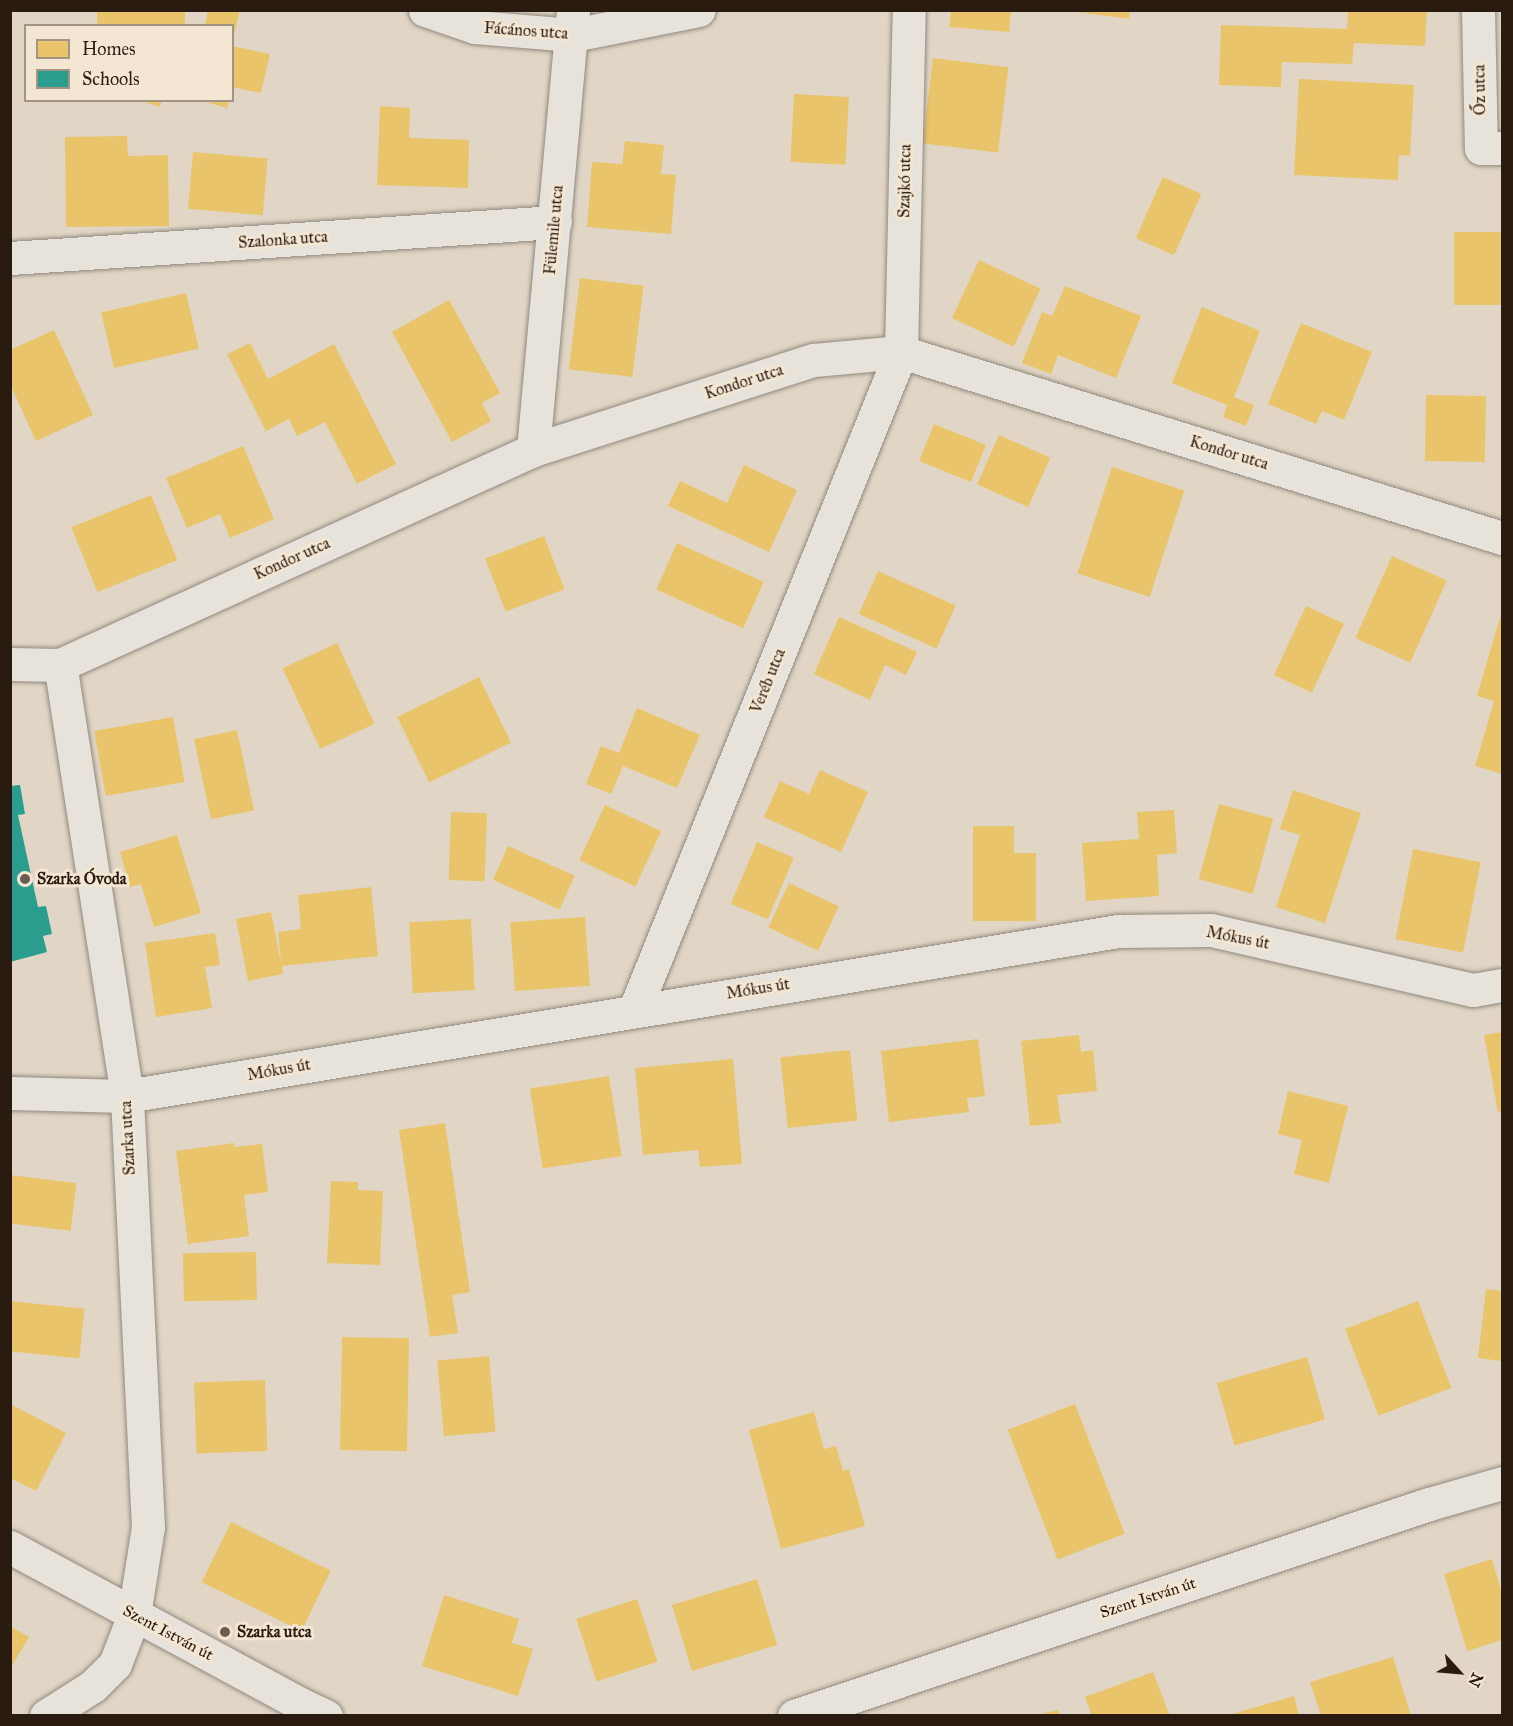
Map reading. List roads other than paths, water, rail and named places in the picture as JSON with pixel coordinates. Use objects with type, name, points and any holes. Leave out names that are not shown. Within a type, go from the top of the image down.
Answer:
[{"type":"street","name":"Fácános utca","points":[[425,10],[475,27],[573,23],[699,10]]},
{"type":"street","name":"Szajkó utca","points":[[901,352],[909,10]]},
{"type":"street","name":"Őz utca","points":[[1478,10],[1481,148],[1503,148]]},
{"type":"street","name":"Fülemile utca","points":[[533,450],[573,23]]},
{"type":"street","name":"Szalonka utca","points":[[10,258],[555,222]]},
{"type":"street","name":"Kondor utca","points":[[10,664],[60,665],[533,450],[814,360],[901,352],[1503,538]]},
{"type":"street","name":"Veréb utca","points":[[635,1009],[901,352]]},
{"type":"street","name":"Szarka utca","points":[[46,1716],[93,1686],[115,1664],[134,1615],[148,1527],[126,1096],[60,665]]},
{"type":"street","name":"Mókus út","points":[[10,1093],[126,1096],[635,1009],[1118,931],[1211,930],[1473,990],[1503,985]]},
{"type":"street","name":"Szent István út","points":[[794,1716],[1429,1504],[1503,1483]]},
{"type":"street","name":"Szent István út","points":[[10,1547],[326,1716]]},
{"type":"place","name":"Szarka Óvoda","points":[[25,879]]},
{"type":"place","name":"Szarka utca","points":[[225,1632]]}]
